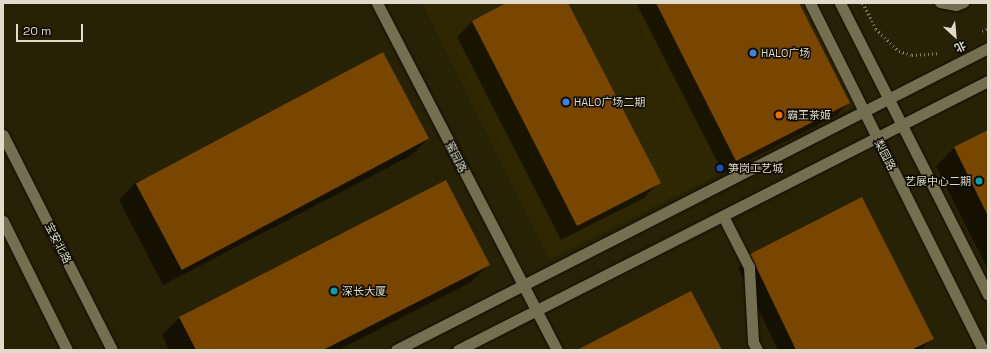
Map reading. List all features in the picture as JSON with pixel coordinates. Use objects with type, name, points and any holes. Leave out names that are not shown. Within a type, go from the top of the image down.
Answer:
[{"type":"street","name":"蜜园路","points":[[377,3],[557,350]]},
{"type":"street","name":"梨园路","points":[[810,3],[862,112],[983,350]]},
{"type":"street","points":[[840,3],[988,295]]},
{"type":"street","points":[[396,350],[988,48]]},
{"type":"street","points":[[458,350],[988,81]]},
{"type":"street","name":"宝安北路","points":[[3,135],[112,350]]},
{"type":"street","points":[[723,216],[749,267],[754,342],[758,350]]},
{"type":"street","points":[[3,221],[67,350]]},
{"type":"lane","points":[[940,3],[957,6],[964,3]]},
{"type":"path","points":[[863,3],[876,29],[899,51],[924,56],[944,50]]},
{"type":"path","points":[[975,34],[988,28]]},
{"type":"shaded area","points":[[422,3],[804,3],[855,107],[549,259]]},
{"type":"building","name":"HALO广场二期","points":[[506,3],[568,3],[661,183],[577,226],[472,21]]},
{"type":"building","name":"HALO广场","points":[[656,3],[799,3],[850,103],[736,161]]},
{"type":"building","points":[[383,52],[429,139],[182,270],[136,183]]},
{"type":"building","name":"艺展中心二期","points":[[988,130],[988,216],[954,147]]},
{"type":"building","name":"深长大厦","points":[[446,180],[490,265],[323,350],[196,350],[179,317]]},
{"type":"building","points":[[862,197],[934,339],[911,350],[796,350],[750,254]]},
{"type":"building","points":[[691,291],[722,350],[577,350]]},
{"type":"place","name":"HALO广场","points":[[753,53]]},
{"type":"place","name":"HALO广场二期","points":[[566,102]]},
{"type":"place","name":"霸王茶姬","points":[[779,115]]},
{"type":"place","name":"笋岗工艺城","points":[[720,168]]},
{"type":"place","name":"艺展中心二期","points":[[979,181]]},
{"type":"place","name":"深长大厦","points":[[334,291]]}]
